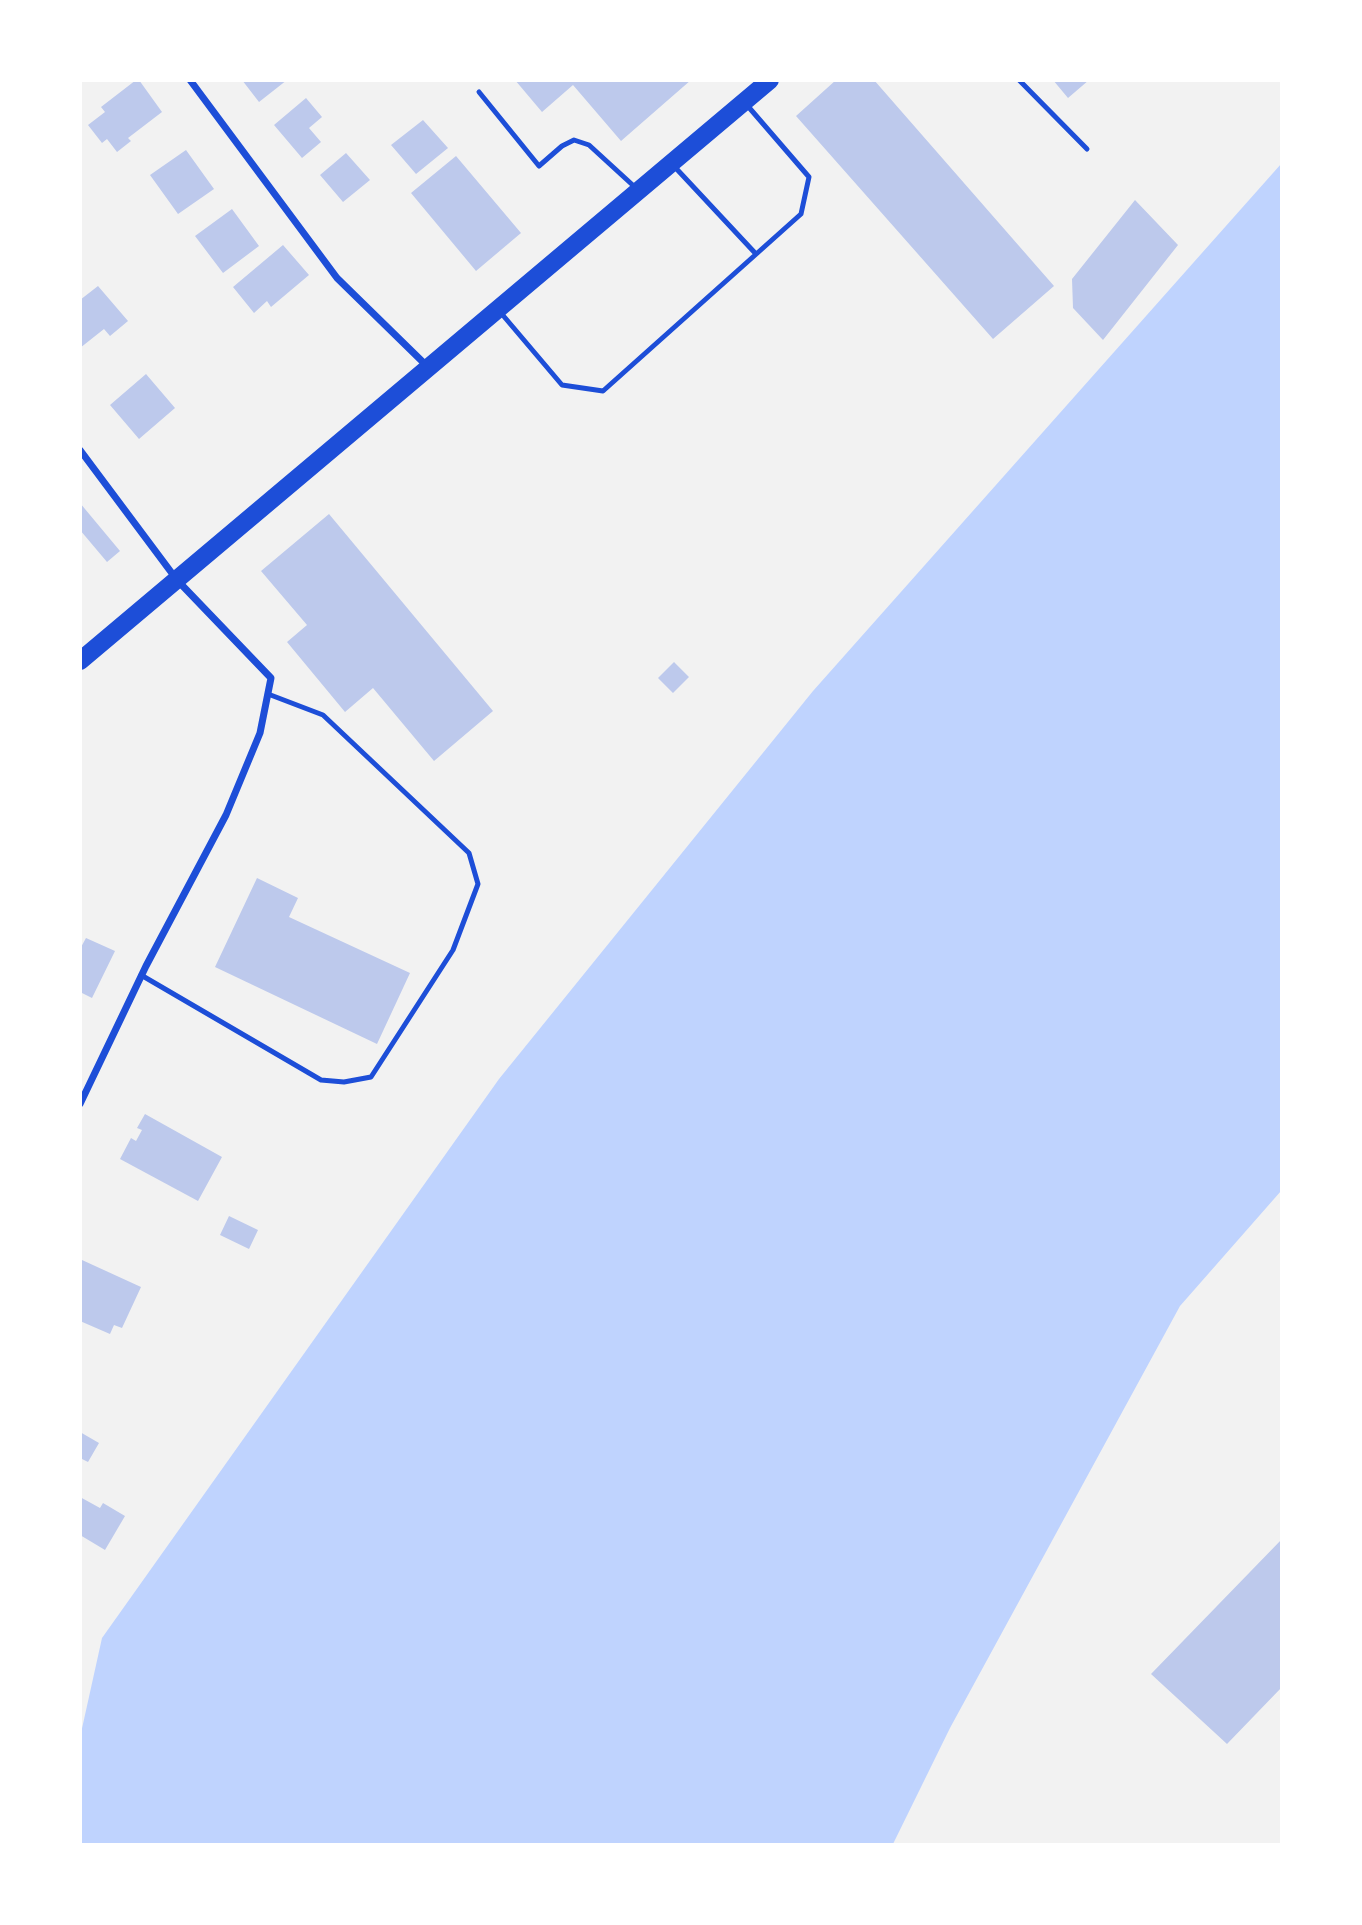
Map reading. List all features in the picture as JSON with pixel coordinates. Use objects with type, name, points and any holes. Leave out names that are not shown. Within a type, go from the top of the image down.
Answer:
[{"type":"main road","points":[[80,661],[770,80]]},
{"type":"street","points":[[190,80],[337,278],[430,368]]},
{"type":"street","points":[[80,450],[177,580],[271,678],[260,733],[226,815],[141,975],[80,1104]]},
{"type":"lane","points":[[1019,80],[1087,149]]},
{"type":"lane","points":[[479,92],[539,166],[562,146],[574,140],[589,145],[639,191]]},
{"type":"lane","points":[[499,310],[562,385],[603,391],[801,214],[809,177],[744,102]]},
{"type":"lane","points":[[672,164],[756,254]]},
{"type":"lane","points":[[141,975],[321,1080],[344,1082],[371,1077],[453,950],[478,884],[469,852],[323,715],[268,694]]},
{"type":"water","points":[[1281,164],[1281,1191],[1180,1306],[950,1728],[893,1844],[81,1844],[81,1733],[102,1638],[499,1079],[813,691]]},
{"type":"building","points":[[139,80],[162,112],[128,138],[131,141],[117,152],[107,139],[102,143],[88,125],[105,112],[101,107]]},
{"type":"building","points":[[242,80],[287,80],[259,102]]},
{"type":"building","points":[[515,80],[691,80],[621,141],[573,85],[542,112]]},
{"type":"building","points":[[836,80],[874,80],[1054,286],[993,339],[796,116]]},
{"type":"building","points":[[1053,80],[1089,80],[1068,98]]},
{"type":"building","points":[[306,98],[322,117],[309,128],[321,142],[302,158],[274,125]]},
{"type":"building","points":[[423,120],[448,148],[416,174],[391,145]]},
{"type":"building","points":[[186,150],[214,189],[178,214],[150,175]]},
{"type":"building","points":[[346,153],[370,180],[343,202],[320,175]]},
{"type":"building","points":[[456,156],[521,233],[476,271],[411,193]]},
{"type":"building","points":[[1135,200],[1178,245],[1103,340],[1073,308],[1072,279]]},
{"type":"building","points":[[232,209],[259,246],[223,273],[195,236]]},
{"type":"building","points":[[283,245],[309,275],[271,307],[267,301],[254,313],[233,287]]},
{"type":"building","points":[[98,286],[128,321],[110,336],[104,329],[80,348],[80,300]]},
{"type":"building","points":[[146,374],[175,408],[139,439],[110,405]]},
{"type":"building","points":[[80,503],[120,551],[107,562],[80,530]]},
{"type":"building","points":[[329,514],[493,711],[434,761],[373,688],[345,712],[287,642],[307,625],[261,571]]},
{"type":"building","points":[[674,662],[689,677],[673,693],[658,678]]},
{"type":"building","points":[[257,878],[298,898],[289,917],[410,973],[377,1044],[215,967]]},
{"type":"building","points":[[86,938],[115,951],[92,998],[80,992],[80,949]]},
{"type":"building","points":[[145,1114],[222,1157],[198,1201],[120,1159],[131,1138],[136,1141],[142,1130],[137,1128]]},
{"type":"building","points":[[229,1216],[258,1230],[249,1249],[220,1235]]},
{"type":"building","points":[[82,1260],[141,1287],[122,1328],[114,1325],[110,1334],[80,1321]]},
{"type":"building","points":[[80,1432],[99,1443],[88,1462],[80,1458]]},
{"type":"building","points":[[80,1497],[100,1508],[103,1503],[125,1516],[105,1550],[80,1535]]},
{"type":"building","points":[[1282,1539],[1282,1687],[1227,1744],[1151,1674]]}]
